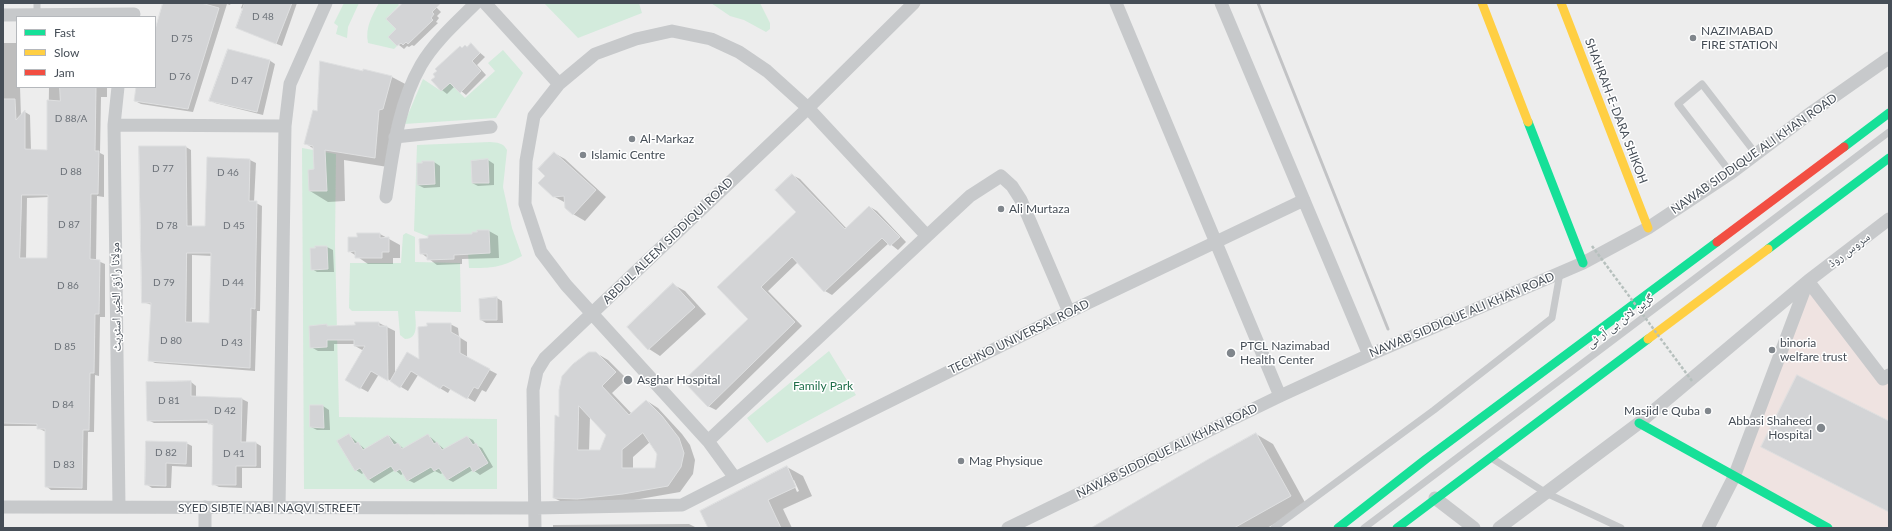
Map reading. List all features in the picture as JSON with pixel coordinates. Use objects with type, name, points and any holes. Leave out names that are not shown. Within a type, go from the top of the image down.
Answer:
[{"type":"main road","points":[[1482,3],[1583,263]]},
{"type":"main road","name":"SHAHRAH-E-DARA SHIKOH","points":[[1561,3],[1648,228]]},
{"type":"main road","points":[[1338,528],[1471,425],[1889,113]]},
{"type":"main road","points":[[1397,528],[1889,158]]},
{"type":"main road","points":[[1639,423],[1828,528]]},
{"type":"street","points":[[279,508],[285,126],[290,84],[326,3]]},
{"type":"street","points":[[386,197],[395,137],[408,92],[422,64],[438,42],[476,3]]},
{"type":"street","points":[[485,3],[559,84]]},
{"type":"street","name":"ABDUL ALEEM SIDDIQUI ROAD","points":[[535,528],[536,508],[533,390],[537,371],[544,358],[808,108],[914,3]]},
{"type":"street","points":[[1116,3],[1280,396]]},
{"type":"street","points":[[1221,3],[1369,354]]},
{"type":"street","points":[[3,15],[37,9],[136,11]]},
{"type":"street","points":[[735,478],[708,441],[566,285],[541,252],[525,204],[526,162],[534,116],[559,84],[595,54],[636,39],[672,31],[711,39],[739,52],[767,71],[808,108],[927,236]]},
{"type":"street","name":"NAWAB SIDDIQUE ALI KHAN ROAD","points":[[1008,528],[1369,354],[1583,263],[1648,228],[1731,173],[1889,58]]},
{"type":"street","name":"مولانا رازق الخیر اسٹریٹ","points":[[118,88],[114,125],[119,508]]},
{"type":"street","points":[[114,125],[285,126]]},
{"type":"street","points":[[395,137],[491,127]]},
{"type":"street","points":[[708,441],[970,196],[1002,176],[1012,186],[1020,200],[1069,312]]},
{"type":"street","name":"TECHNO UNIVERSAL ROAD","points":[[536,508],[682,505],[1069,312],[1304,200]]},
{"type":"street","name":"سروس روڈ","points":[[1499,528],[1639,423],[1808,281],[1889,219]]},
{"type":"street","points":[[1808,281],[1883,379],[1889,375]]},
{"type":"street","points":[[1708,528],[1734,477],[1808,281]]},
{"type":"street","points":[[1436,498],[1474,528]]},
{"type":"street","name":"SYED SIBTE NABI NAQVI STREET","points":[[3,507],[536,508]]},
{"type":"street","points":[[204,508],[205,528]]},
{"type":"lane","points":[[1731,173],[1678,104],[1702,84],[1756,154]]},
{"type":"lane","name":"گرین لائن بی آر ٹی","points":[[1364,528],[1889,132]]},
{"type":"lane","points":[[1274,528],[1434,410],[1552,318],[1560,273]]},
{"type":"lane","points":[[1490,457],[1546,493],[1621,528]]},
{"type":"path","points":[[1592,246],[1692,381]]},
{"type":"shaded area","name":"Abbasi Shaheed Hospital","points":[[1808,281],[1883,379],[1889,375],[1889,528],[1827,528],[1734,477]]},
{"type":"green space","points":[[344,3],[359,3],[348,27],[347,38],[336,34],[338,26],[334,23]]},
{"type":"green space","points":[[379,3],[397,3],[399,5],[386,19],[396,29],[388,37],[397,46],[394,49],[368,43],[368,27]]},
{"type":"green space","points":[[544,3],[639,3],[642,13],[578,38]]},
{"type":"green space","points":[[711,3],[760,3],[770,23],[770,29],[766,32],[744,20],[730,16]]},
{"type":"green space","points":[[503,50],[523,73],[496,118],[404,124],[423,79],[441,91],[450,83],[465,98],[495,71],[488,63]]},
{"type":"green space","points":[[490,142],[502,144],[507,150],[503,187],[512,228],[522,256],[502,265],[484,268],[469,268],[468,253],[414,231],[417,145]]},
{"type":"green space","points":[[302,148],[336,154],[335,244],[339,417],[497,419],[497,489],[304,489]]},
{"type":"green space","points":[[406,233],[415,237],[415,262],[460,263],[461,312],[415,311],[415,333],[410,338],[405,339],[400,335],[398,311],[352,311],[349,308],[350,263],[401,263],[403,235]]},
{"type":"green space","name":"Family Park","points":[[829,351],[856,395],[767,443],[747,418]]},
{"type":"building","points":[[163,3],[201,3],[219,8],[188,109],[134,101],[136,88],[156,88],[156,27]]},
{"type":"building","points":[[245,3],[292,3],[276,44],[236,28]]},
{"type":"building","points":[[403,3],[441,3],[432,12],[434,14],[431,18],[433,20],[408,44],[406,42],[403,45],[401,43],[397,46],[388,37],[396,29],[386,19]]},
{"type":"building","points":[[471,43],[480,53],[472,61],[481,71],[460,93],[450,83],[441,91],[431,80],[435,77],[433,74],[437,71],[435,69],[460,46],[462,48],[465,45],[467,47]]},
{"type":"building","points":[[228,49],[270,60],[257,112],[209,101]]},
{"type":"building","points":[[320,61],[392,76],[383,109],[379,110],[375,158],[325,150],[327,191],[309,191],[308,170],[314,169],[313,146],[304,144],[313,110],[317,111]]},
{"type":"building","points":[[60,88],[96,88],[95,151],[99,151],[98,194],[91,194],[90,259],[100,260],[99,314],[95,314],[94,373],[90,373],[89,430],[83,430],[82,488],[45,487],[45,429],[37,429],[37,424],[3,423],[3,99],[15,99],[16,120],[25,110],[25,149],[47,150],[47,100],[60,101]],"holes":[[[22,195],[48,195],[47,258],[20,258]]]},
{"type":"building","points":[[139,146],[186,146],[187,226],[205,226],[207,157],[250,159],[249,201],[257,201],[255,309],[251,308],[250,368],[148,361],[151,303],[142,303]],"holes":[[[187,253],[211,253],[209,323],[186,322]]]},
{"type":"building","points":[[554,152],[596,190],[573,215],[565,208],[564,196],[553,197],[538,183],[545,176],[538,169]]},
{"type":"building","points":[[488,159],[489,183],[472,183],[471,161]]},
{"type":"building","points":[[422,161],[434,161],[435,184],[417,185],[417,163],[422,163]]},
{"type":"building","points":[[792,174],[845,229],[869,206],[900,237],[890,246],[882,238],[824,292],[792,257],[761,287],[795,322],[708,407],[683,381],[748,319],[717,287],[796,212],[775,190]]},
{"type":"building","points":[[477,230],[489,230],[490,253],[454,255],[454,259],[427,260],[427,254],[420,254],[419,239],[428,238],[428,235],[472,234],[472,232],[477,232]]},
{"type":"building","points":[[357,233],[380,233],[380,238],[389,237],[389,252],[382,252],[382,258],[355,258],[355,251],[348,252],[348,237],[357,237]]},
{"type":"building","points":[[315,246],[327,246],[328,269],[311,270],[310,248],[315,248]]},
{"type":"building","points":[[673,283],[695,307],[648,350],[627,327]]},
{"type":"building","points":[[497,297],[497,320],[480,320],[479,299]]},
{"type":"building","points":[[355,322],[379,322],[379,326],[387,326],[388,381],[371,371],[360,389],[345,380],[365,346],[354,346],[354,340],[327,340],[327,347],[310,348],[309,326],[327,324],[327,326],[355,325]]},
{"type":"building","points":[[427,323],[451,323],[451,332],[460,337],[460,353],[490,369],[478,389],[474,387],[467,399],[443,385],[440,389],[411,371],[400,388],[390,381],[407,352],[419,359],[418,327],[427,326]]},
{"type":"building","points":[[589,352],[596,352],[616,372],[602,386],[629,415],[646,400],[662,416],[679,438],[684,453],[681,467],[668,486],[623,494],[577,499],[553,498],[555,415],[559,417],[559,390],[562,376],[573,364]],"holes":[[[579,406],[606,435],[600,450],[578,450]],[[643,433],[657,454],[655,468],[622,468],[622,450]]]},
{"type":"building","points":[[1797,375],[1889,421],[1889,512],[1761,447]]},
{"type":"building","points":[[191,381],[191,396],[242,398],[241,442],[256,442],[256,466],[236,466],[236,485],[212,485],[213,424],[208,424],[208,420],[147,421],[146,382]]},
{"type":"building","points":[[310,405],[323,405],[324,428],[310,427]]},
{"type":"building","points":[[1256,433],[1291,496],[1234,528],[1091,528],[1207,460]]},
{"type":"building","points":[[349,434],[355,444],[358,442],[363,450],[388,435],[394,445],[398,443],[402,449],[428,434],[434,444],[437,442],[442,450],[467,436],[473,445],[476,443],[488,463],[473,472],[470,466],[447,480],[439,468],[434,471],[431,467],[407,481],[400,469],[395,472],[391,466],[368,480],[360,468],[355,471],[337,441]]},
{"type":"building","points":[[146,441],[187,442],[186,464],[166,463],[166,486],[145,485]]},
{"type":"building","points":[[787,466],[796,487],[768,500],[781,528],[708,528],[700,511]]},
{"type":"railway","points":[[1258,3],[1388,329]]},
{"type":"traffic: fast","points":[[1844,147],[1889,113]]},
{"type":"traffic: fast","points":[[1528,122],[1583,263]]},
{"type":"traffic: fast","points":[[1768,249],[1889,158]]},
{"type":"traffic: fast","points":[[1338,528],[1426,459],[1717,242]]},
{"type":"traffic: fast","points":[[1397,528],[1648,339]]},
{"type":"traffic: fast","points":[[1639,423],[1828,528]]},
{"type":"traffic: slow","points":[[1482,3],[1528,122]]},
{"type":"traffic: slow","points":[[1561,3],[1648,228]]},
{"type":"traffic: slow","points":[[1648,339],[1768,249]]},
{"type":"traffic: jam","points":[[1717,242],[1844,147]]},
{"type":"place","name":"NAZIMABAD FIRE STATION","points":[[1693,38]]},
{"type":"place","name":"Al-Markaz","points":[[632,139]]},
{"type":"place","name":"Islamic Centre","points":[[583,155]]},
{"type":"place","name":"Ali Murtaza","points":[[1001,209]]},
{"type":"place","name":"binoria welfare trust","points":[[1772,350]]},
{"type":"place","name":"PTCL Nazimabad Health Center","points":[[1231,353]]},
{"type":"place","name":"Asghar Hospital","points":[[628,380]]},
{"type":"place","name":"Masjid e Quba","points":[[1708,411]]},
{"type":"place","name":"Abbasi Shaheed Hospital","points":[[1821,428]]},
{"type":"place","name":"Mag Physique","points":[[961,461]]}]
